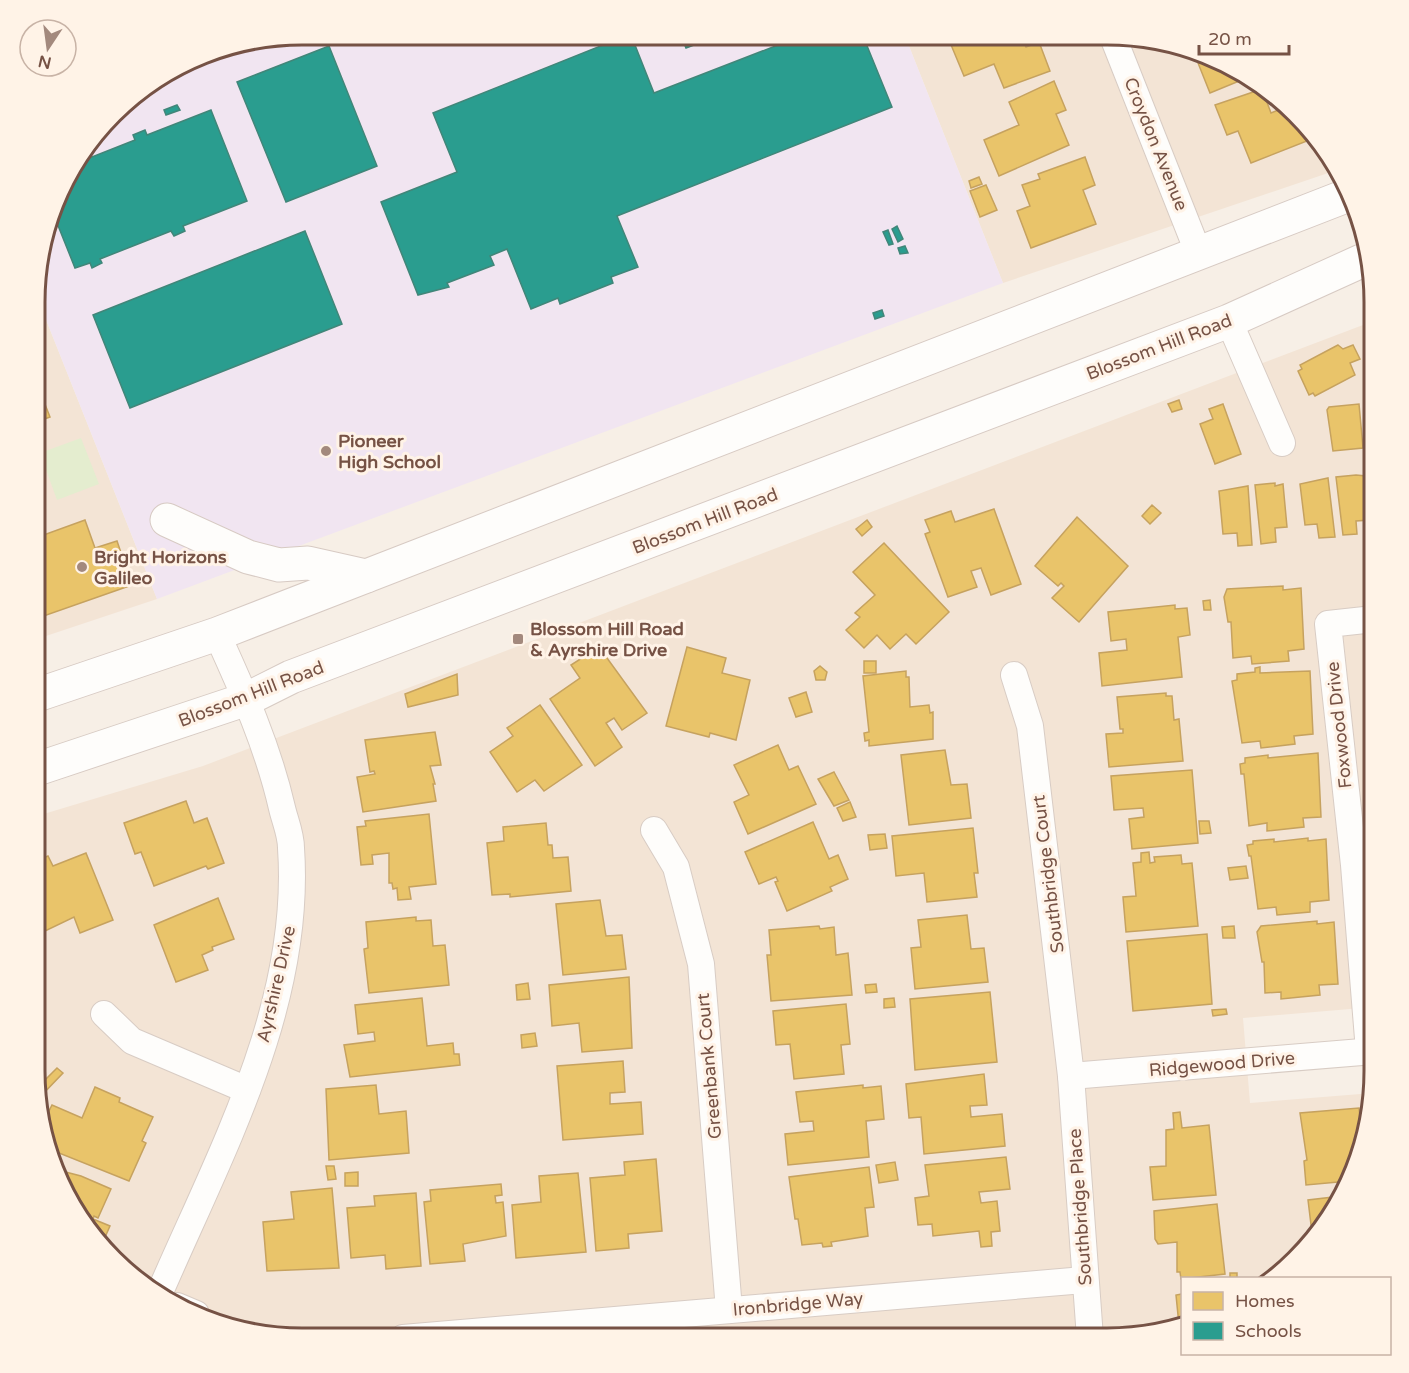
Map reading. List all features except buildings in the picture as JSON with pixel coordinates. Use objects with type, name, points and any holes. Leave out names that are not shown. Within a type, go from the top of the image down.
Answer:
[{"type":"main road","points":[[45,691],[217,634],[1342,197]]},
{"type":"main road","name":"Blossom Hill Road","points":[[45,766],[247,699],[291,677],[1229,321],[1361,261]]},
{"type":"main road","points":[[167,520],[248,557],[279,565],[308,562],[366,576]]},
{"type":"street","name":"Croydon Avenue","points":[[1116,46],[1198,252]]},
{"type":"street","points":[[1229,321],[1282,443]]},
{"type":"street","name":"Foxwood Drive","points":[[1364,620],[1328,624],[1364,864]]},
{"type":"street","name":"Ayrshire Drive","points":[[162,1287],[247,1090],[271,1022],[291,933],[291,846],[272,765],[247,699],[217,634]]},
{"type":"street","name":"Southbridge Court","points":[[1014,675],[1030,726],[1071,1076]]},
{"type":"street","name":"Greenbank Court","points":[[654,830],[676,867],[701,964],[729,1310]]},
{"type":"street","points":[[104,1014],[132,1041],[247,1090]]},
{"type":"street","name":"Ridgewood Drive","points":[[1071,1076],[1364,1052]]},
{"type":"street","name":"Southbridge Place","points":[[1071,1076],[1089,1328]]},
{"type":"street","name":"Ironbridge Way","points":[[519,1328],[1084,1280]]},
{"type":"shaded area","name":"Pioneer High School","points":[[302,45],[909,45],[1003,283],[157,599],[45,317],[50,252],[71,188],[98,145],[120,120],[145,98],[188,71],[235,54],[268,47]]},
{"type":"shaded area","points":[[909,45],[1107,45],[1141,47],[1174,54],[1221,71],[1264,98],[1300,132],[1330,172],[1003,283]]},
{"type":"shaded area","points":[[45,317],[157,599],[45,636]]},
{"type":"shaded area","points":[[1363,325],[1364,1008],[1243,1018],[1250,1103],[1363,1094],[1362,1105],[1355,1138],[1338,1185],[1321,1214],[1300,1241],[1261,1277],[1181,1277],[1181,1317],[1141,1326],[1107,1328],[302,1328],[268,1326],[235,1319],[188,1302],[173,1294],[132,1264],[98,1228],[71,1185],[54,1138],[47,1105],[45,1071],[45,814],[203,766]]},
{"type":"green space","points":[[81,438],[99,484],[57,500],[45,467],[45,451]]},
{"type":"place","name":"Pioneer High School","points":[[326,451]]},
{"type":"place","name":"Bright Horizons Galileo","points":[[82,567]]},
{"type":"place","name":"Blossom Hill Road & Ayrshire Drive","points":[[518,639]]}]
